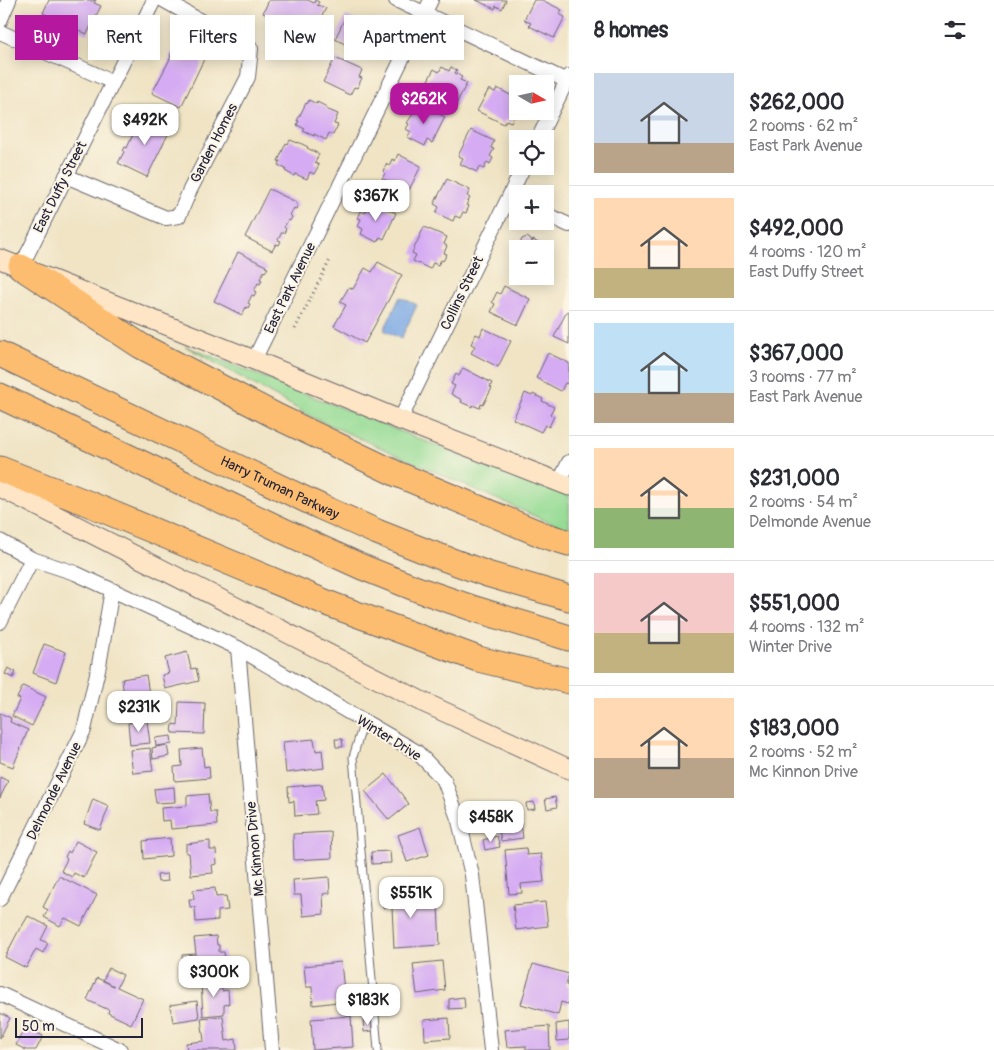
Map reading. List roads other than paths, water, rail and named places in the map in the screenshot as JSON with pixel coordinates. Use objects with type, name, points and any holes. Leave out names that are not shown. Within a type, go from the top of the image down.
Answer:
[{"type":"highway","points":[[10,263],[141,346],[278,417],[397,474],[569,544]]},
{"type":"highway","name":"Harry Truman Parkway","points":[[0,354],[320,507],[377,532],[487,574],[569,598]]},
{"type":"highway","points":[[0,396],[362,567],[417,589],[569,638]]},
{"type":"highway","points":[[0,469],[87,503],[332,605],[478,659],[569,681]]},
{"type":"main road","points":[[10,263],[564,484]]},
{"type":"main road","points":[[0,487],[416,698],[569,769]]},
{"type":"street","points":[[0,21],[9,0]]},
{"type":"street","name":"East Duffy Street","points":[[10,263],[66,176],[154,0]]},
{"type":"street","name":"Garden Homes","points":[[66,176],[166,218],[180,216],[190,190],[248,77],[251,49],[163,0]]},
{"type":"street","points":[[396,0],[568,78],[542,130]]},
{"type":"street","name":"East Park Avenue","points":[[254,360],[431,0]]},
{"type":"street","points":[[0,32],[113,82]]},
{"type":"street","name":"Collins Street","points":[[400,420],[509,208]]},
{"type":"street","points":[[554,218],[569,226]]},
{"type":"street","points":[[564,484],[569,462]]},
{"type":"street","name":"Winter Drive","points":[[0,541],[32,559],[75,573],[238,648],[417,752],[444,780],[459,821],[472,875],[491,1050]]},
{"type":"street","points":[[0,622],[32,559]]},
{"type":"street","name":"Delmonde Avenue","points":[[0,899],[84,730],[112,590]]},
{"type":"street","name":"Mc Kinnon Drive","points":[[238,648],[272,1050]]},
{"type":"street","points":[[0,994],[120,1050]]},
{"type":"lane","points":[[364,721],[353,757],[378,1050]]},
{"type":"water","points":[[400,297],[417,305],[401,339],[384,330]]}]
